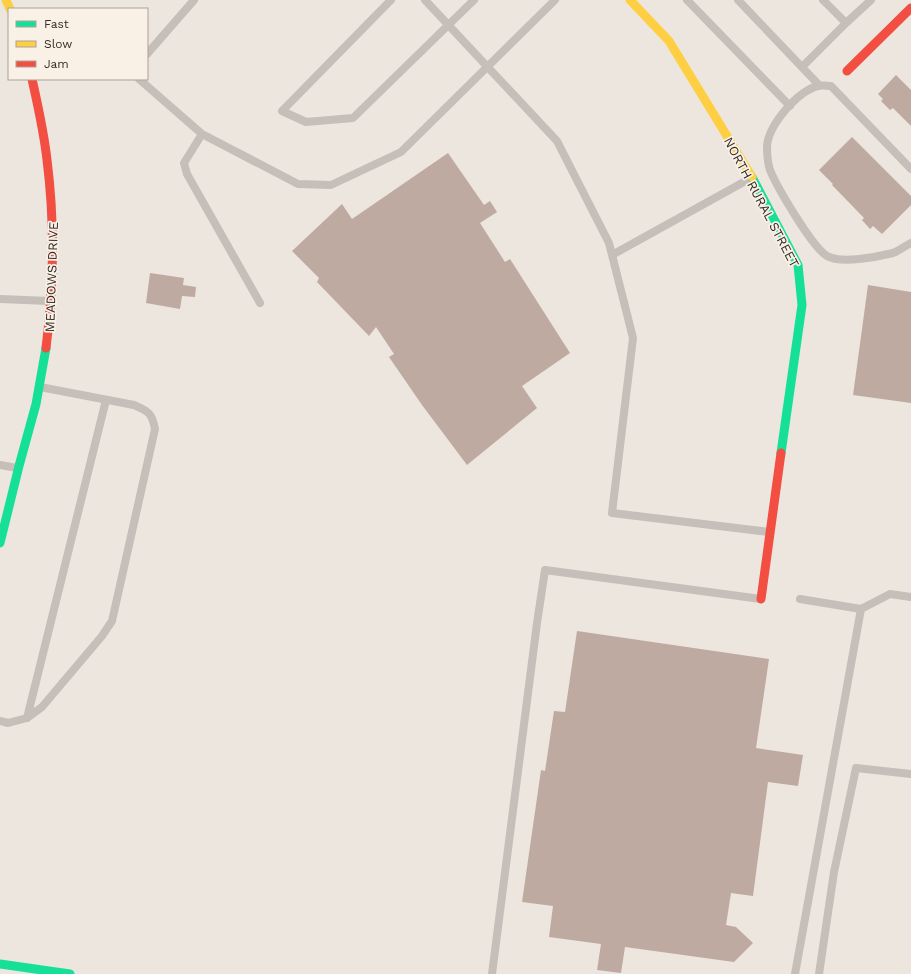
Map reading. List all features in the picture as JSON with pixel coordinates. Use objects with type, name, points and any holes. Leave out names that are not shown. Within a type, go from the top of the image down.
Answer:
[{"type":"street","name":"NORTH RURAL STREET","points":[[630,0],[669,41],[752,177],[798,265],[802,305],[769,532],[761,599]]},
{"type":"street","points":[[847,71],[911,8]]},
{"type":"street","name":"MEADOWS DRIVE","points":[[0,543],[38,397],[48,342],[52,301],[54,259],[52,194],[44,130],[32,80]]},
{"type":"street","points":[[0,964],[70,974]]},
{"type":"lane","points":[[148,53],[194,0]]},
{"type":"lane","points":[[391,0],[282,111],[306,122],[353,118],[474,0]]},
{"type":"lane","points":[[425,0],[557,141],[610,243],[633,338],[612,513],[769,532]]},
{"type":"lane","points":[[140,80],[202,134],[298,184],[331,185],[401,152],[555,0]]},
{"type":"lane","points":[[687,0],[790,106]]},
{"type":"lane","points":[[738,0],[819,85]]},
{"type":"lane","points":[[823,0],[846,23]]},
{"type":"lane","points":[[802,67],[871,0]]},
{"type":"lane","points":[[911,169],[830,86],[819,85],[804,93],[790,106],[772,129],[767,146],[770,168],[783,197],[816,246],[827,256],[846,261],[894,253],[911,243]]},
{"type":"lane","points":[[202,134],[184,163],[187,174],[260,303]]},
{"type":"lane","points":[[612,255],[752,177]]},
{"type":"lane","points":[[0,299],[52,301]]},
{"type":"lane","points":[[0,721],[8,723],[27,718],[42,707],[102,636],[112,621],[155,429],[153,417],[144,409],[134,405],[39,386]]},
{"type":"lane","points":[[27,718],[106,400]]},
{"type":"lane","points":[[0,465],[19,468]]},
{"type":"lane","points":[[492,974],[545,570],[761,599]]},
{"type":"lane","points":[[800,599],[861,609],[890,594],[911,597]]},
{"type":"lane","points":[[795,974],[861,609]]},
{"type":"lane","points":[[819,974],[834,872],[856,768],[911,774]]},
{"type":"building","points":[[896,75],[911,90],[911,126],[893,108],[890,110],[881,101],[883,99],[878,94]]},
{"type":"building","points":[[852,137],[911,196],[911,205],[882,234],[873,226],[870,229],[862,220],[864,218],[819,170]]},
{"type":"building","points":[[448,153],[484,205],[490,201],[497,212],[480,223],[505,262],[510,259],[570,353],[522,386],[537,408],[467,465],[422,405],[389,357],[394,354],[376,327],[369,336],[317,282],[319,278],[292,251],[342,204],[352,219]]},
{"type":"building","points":[[150,273],[184,278],[183,285],[196,287],[195,297],[182,296],[180,309],[146,303]]},
{"type":"building","points":[[868,285],[911,292],[911,403],[853,395]]},
{"type":"building","points":[[577,631],[769,659],[756,748],[803,755],[798,786],[768,782],[753,896],[731,893],[726,925],[736,927],[753,943],[734,962],[625,947],[621,973],[597,970],[601,944],[549,937],[553,906],[522,902],[541,770],[545,771],[554,711],[565,712]]},
{"type":"traffic: fast","points":[[752,177],[798,265],[802,305],[781,453]]},
{"type":"traffic: fast","points":[[0,543],[36,404],[46,348]]},
{"type":"traffic: fast","points":[[0,964],[70,974]]},
{"type":"traffic: slow","points":[[6,0],[10,8]]},
{"type":"traffic: slow","points":[[630,0],[669,41],[752,177]]},
{"type":"traffic: jam","points":[[847,71],[911,8]]},
{"type":"traffic: jam","points":[[32,80],[41,119],[50,184],[52,277],[46,348]]},
{"type":"traffic: jam","points":[[761,599],[781,453]]}]
